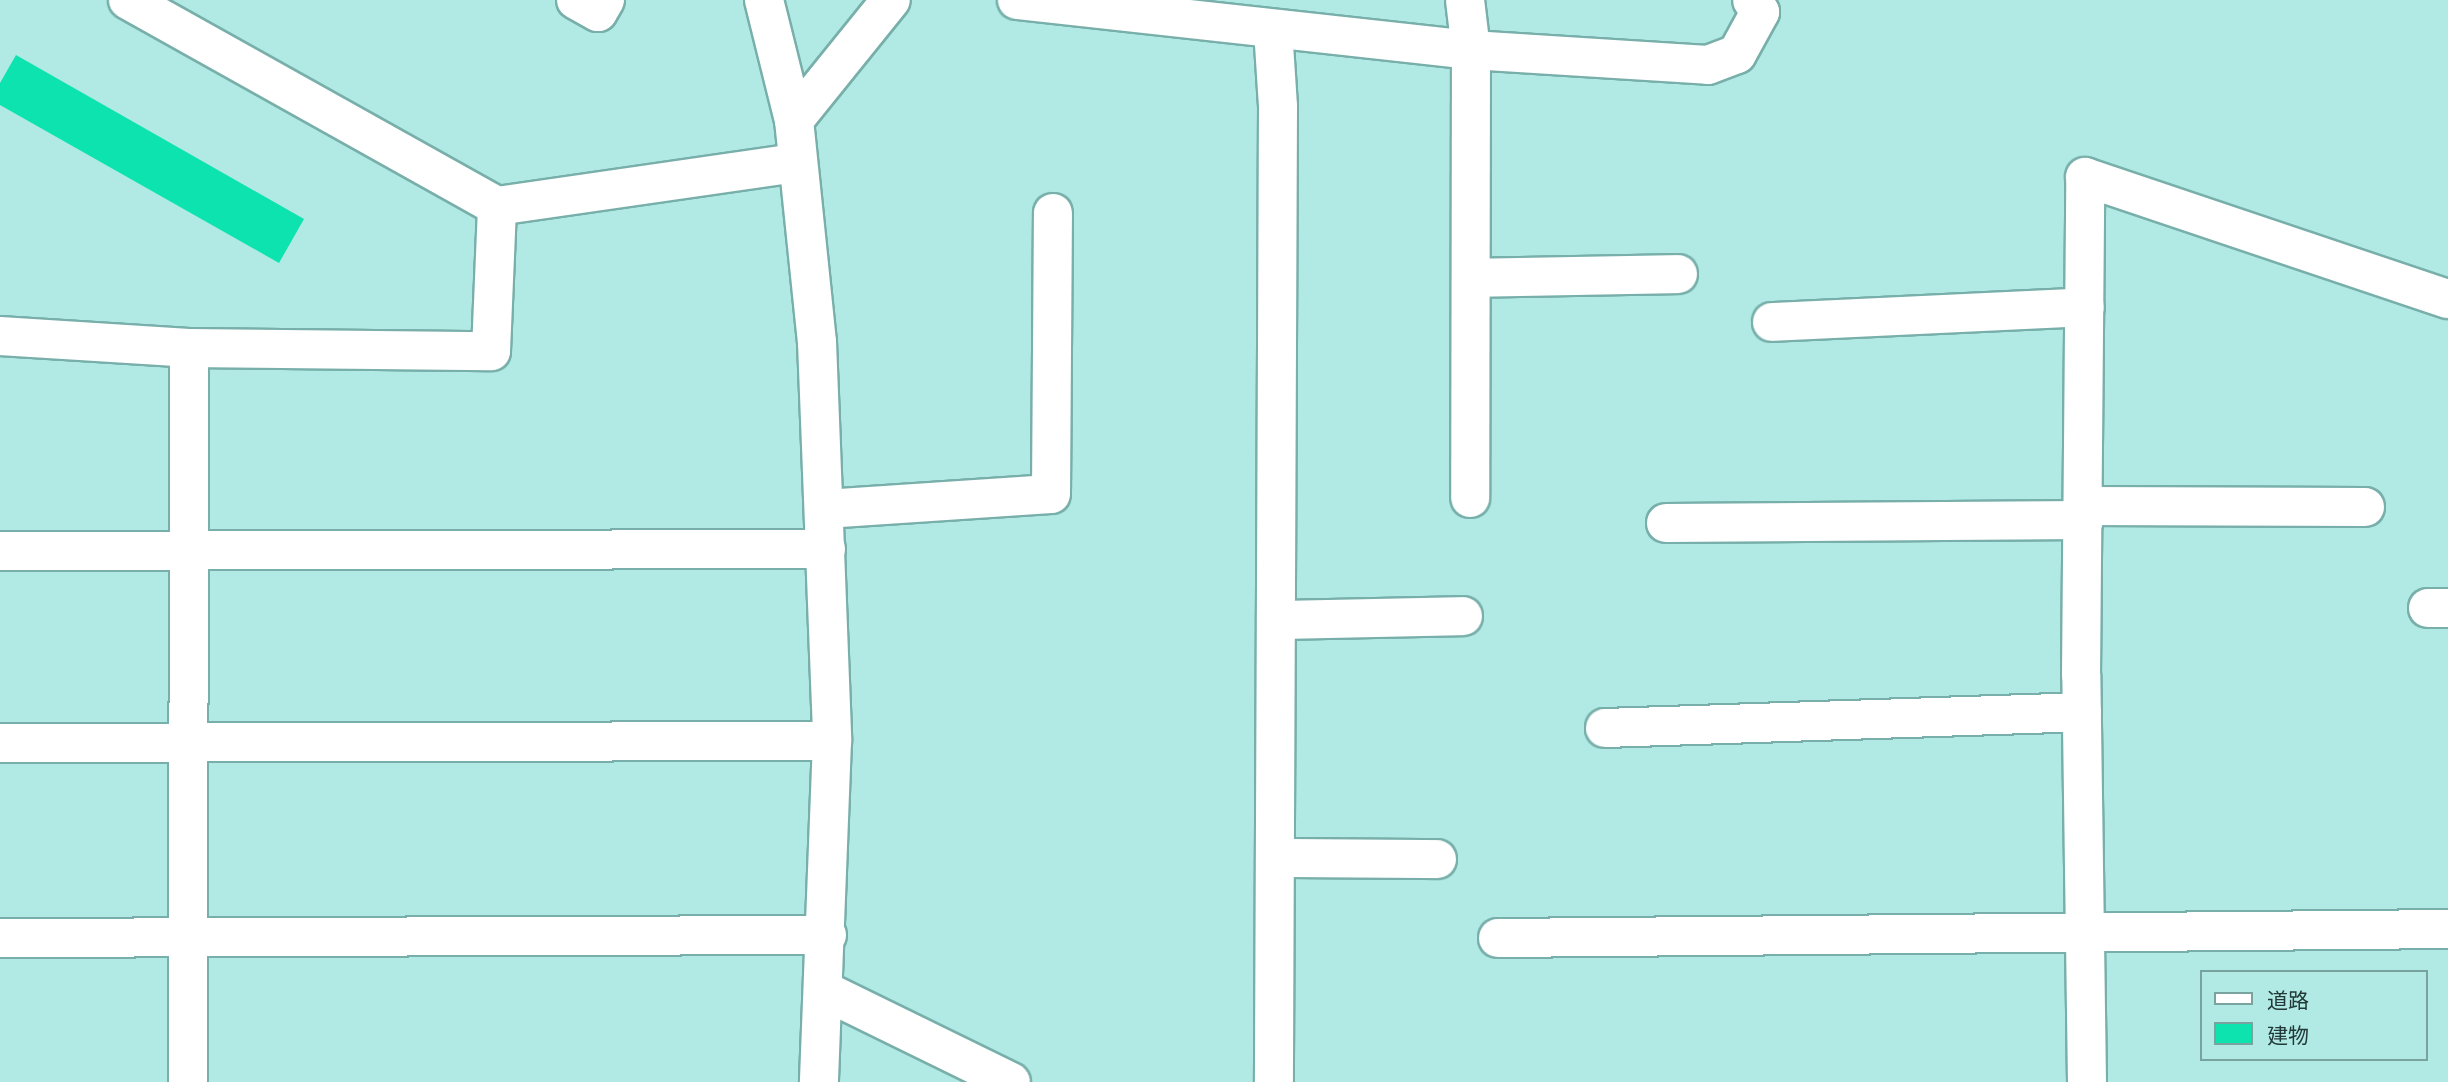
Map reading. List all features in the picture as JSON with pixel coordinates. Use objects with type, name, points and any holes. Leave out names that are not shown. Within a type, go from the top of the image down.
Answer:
[{"type":"street","points":[[128,0],[497,206],[795,163]]},
{"type":"street","points":[[576,0],[598,12],[605,0]]},
{"type":"street","points":[[764,0],[794,120],[795,163],[817,342],[832,741],[820,1082]]},
{"type":"street","points":[[794,120],[891,0]]},
{"type":"street","points":[[1017,0],[1163,7],[1273,29],[1471,50],[1708,65],[1737,54],[1760,12],[1752,0]]},
{"type":"street","points":[[1465,0],[1471,50],[1470,498]]},
{"type":"street","points":[[1273,29],[1275,1082]]},
{"type":"street","points":[[2087,1082],[2088,934],[2082,712],[2085,177],[2448,299]]},
{"type":"street","points":[[0,337],[189,348],[491,351],[497,206]]},
{"type":"street","points":[[825,509],[1051,494],[1053,213]]},
{"type":"street","points":[[1471,278],[1678,274]]},
{"type":"street","points":[[1772,322],[2084,307]]},
{"type":"street","points":[[188,1082],[189,348]]},
{"type":"street","points":[[1667,523],[2365,507]]},
{"type":"street","points":[[0,551],[189,553],[826,550]]},
{"type":"street","points":[[1276,620],[1464,616]]},
{"type":"street","points":[[1605,728],[2082,712]]},
{"type":"street","points":[[0,744],[832,741]]},
{"type":"street","points":[[1275,858],[1437,859]]},
{"type":"street","points":[[1498,938],[2088,934],[2205,928],[2448,929]]},
{"type":"street","points":[[0,938],[827,934]]},
{"type":"street","points":[[825,991],[1011,1082]]},
{"type":"building","points":[[16,55],[304,219],[279,263],[0,105],[0,83]]}]
